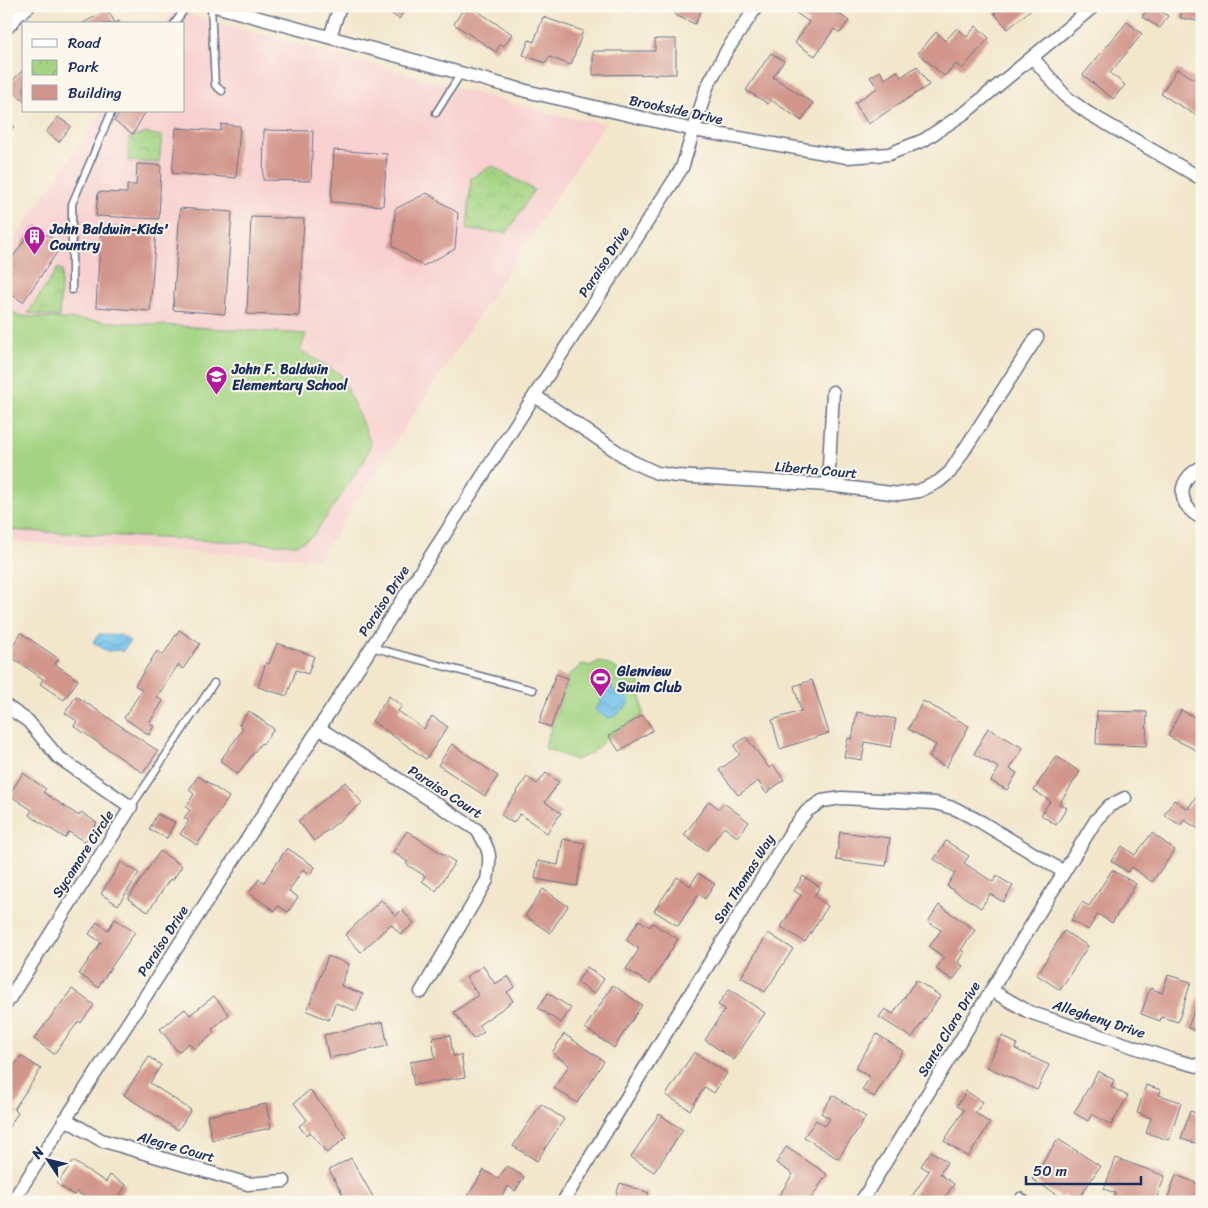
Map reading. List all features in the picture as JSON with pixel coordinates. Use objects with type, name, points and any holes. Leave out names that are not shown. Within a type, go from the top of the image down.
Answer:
[{"type":"street","points":[[6,29],[29,6]]},
{"type":"street","name":"Brookside Drive","points":[[215,6],[530,92],[694,130],[847,157],[889,154],[924,140],[966,112],[1094,6]]},
{"type":"street","points":[[330,38],[340,6]]},
{"type":"street","name":"Paraiso Drive","points":[[12,1202],[682,168],[707,87],[727,50],[757,6]]},
{"type":"street","points":[[1033,58],[1066,98],[1088,113],[1202,179]]},
{"type":"street","name":"Liberta Court","points":[[535,396],[631,461],[657,473],[676,476],[828,485],[899,494],[919,491],[938,482],[950,472],[1037,337]]},
{"type":"street","points":[[828,485],[833,392]]},
{"type":"street","points":[[1202,467],[1187,477],[1183,484],[1182,493],[1188,509],[1202,518]]},
{"type":"street","name":"Sycamore Circle","points":[[6,706],[28,721],[58,757],[131,807],[6,1004]]},
{"type":"street","name":"Paraiso Court","points":[[319,728],[477,830],[488,846],[490,862],[487,880],[421,992]]},
{"type":"street","name":"San Thomas Way","points":[[563,1202],[794,827],[807,811],[822,801],[842,798],[936,803],[956,809],[981,822],[1064,872]]},
{"type":"street","name":"Santa Clara Drive","points":[[861,1202],[1096,820],[1109,806],[1125,798]]},
{"type":"street","name":"Allegheny Drive","points":[[991,990],[1029,1012],[1170,1059],[1202,1067]]},
{"type":"street","name":"Alegre Court","points":[[65,1119],[101,1140],[248,1184],[284,1182]]},
{"type":"lane","points":[[175,22],[187,6]]},
{"type":"lane","points":[[210,6],[215,85],[222,91]]},
{"type":"lane","points":[[436,113],[461,73]]},
{"type":"lane","points":[[72,290],[72,204],[112,112]]},
{"type":"lane","points":[[372,647],[533,690]]},
{"type":"lane","points":[[131,807],[214,683]]},
{"type":"lane","points":[[1020,1196],[1029,1202]]},
{"type":"shaded area","name":"John F. Baldwin Elementary School","points":[[176,6],[193,16],[560,116],[605,123],[319,559],[6,541],[6,251],[102,112],[185,112],[185,22],[165,22]]},
{"type":"green space","points":[[146,133],[162,136],[159,163],[128,161],[129,138]]},
{"type":"green space","points":[[492,166],[534,190],[507,233],[467,230],[471,178]]},
{"type":"green space","points":[[58,268],[62,271],[59,317],[28,313]]},
{"type":"green space","points":[[6,308],[18,316],[306,334],[300,350],[341,375],[371,443],[365,460],[313,536],[296,545],[6,530]]},
{"type":"green space","name":"Glenview Swim Club","points":[[599,661],[616,668],[624,681],[639,676],[643,715],[609,736],[592,753],[576,760],[544,748],[569,675],[583,664],[590,666]]},
{"type":"water","points":[[99,634],[120,635],[130,641],[122,652],[119,650],[106,651],[93,642]]},
{"type":"water","points":[[603,671],[615,692],[628,690],[629,704],[615,716],[608,718],[595,710],[602,699],[591,679]]},
{"type":"building","points":[[380,6],[408,6],[399,19]]},
{"type":"building","points":[[465,6],[470,6],[512,34],[504,46],[500,44],[496,52],[454,24]]},
{"type":"building","points":[[669,6],[703,6],[695,24],[675,15],[677,12],[668,8]]},
{"type":"building","points":[[794,6],[828,6],[849,21],[840,33],[834,29],[815,56],[795,43],[809,22],[792,10]]},
{"type":"building","points":[[1002,6],[1035,6],[1008,29],[994,13]]},
{"type":"building","points":[[1149,6],[1153,6],[1168,16],[1160,28],[1142,17]]},
{"type":"building","points":[[1183,6],[1202,6],[1202,22],[1180,18]]},
{"type":"building","points":[[108,10],[114,22],[85,22]]},
{"type":"building","points":[[543,17],[583,31],[571,65],[549,57],[546,63],[523,55],[529,40],[534,42]]},
{"type":"building","points":[[1127,22],[1142,34],[1110,73],[1125,85],[1113,99],[1083,75]]},
{"type":"building","points":[[976,26],[989,38],[962,69],[956,64],[944,76],[918,53],[936,32],[945,41],[957,28],[967,37]]},
{"type":"building","points":[[655,39],[676,39],[676,74],[593,75],[593,51],[655,51]]},
{"type":"building","points":[[771,53],[784,61],[773,77],[813,103],[802,121],[771,100],[768,104],[746,90]]},
{"type":"building","points":[[917,66],[929,85],[868,124],[855,103],[877,88],[870,77],[880,71],[885,79],[897,71],[901,77]]},
{"type":"building","points":[[1177,69],[1202,83],[1202,119],[1161,94]]},
{"type":"building","points":[[22,71],[22,100],[8,85]]},
{"type":"building","points":[[120,112],[145,112],[133,134],[114,121]]},
{"type":"building","points":[[58,117],[71,126],[59,142],[46,132]]},
{"type":"building","points":[[6,120],[14,126],[6,137]]},
{"type":"building","points":[[221,124],[240,126],[236,178],[172,173],[176,128],[221,131]]},
{"type":"building","points":[[264,130],[313,131],[311,181],[263,180]]},
{"type":"building","points":[[334,150],[387,154],[383,206],[331,202]]},
{"type":"building","points":[[137,164],[161,165],[159,219],[96,216],[98,192],[127,193],[127,185],[136,185]]},
{"type":"building","points":[[427,193],[458,213],[455,249],[423,266],[393,246],[395,209]]},
{"type":"building","points":[[180,208],[232,212],[225,314],[173,310]]},
{"type":"building","points":[[251,217],[304,219],[299,316],[247,314]]},
{"type":"building","name":"John Baldwin-Kids' Country","points":[[34,226],[62,245],[23,302],[6,291],[6,267]]},
{"type":"building","points":[[101,226],[156,230],[150,311],[96,307]]},
{"type":"building","points":[[179,630],[200,644],[183,669],[178,665],[157,697],[163,701],[149,723],[154,726],[149,735],[124,718],[142,690],[135,685],[157,651],[163,655]]},
{"type":"building","points":[[6,632],[11,636],[6,643]]},
{"type":"building","points":[[21,633],[59,659],[55,664],[78,680],[64,700],[40,684],[43,679],[7,654]]},
{"type":"building","points":[[277,643],[314,656],[308,674],[296,670],[287,696],[258,687],[266,663],[269,664]]},
{"type":"building","points":[[556,674],[568,678],[551,727],[539,723]]},
{"type":"building","points":[[812,680],[829,733],[780,749],[772,720],[801,711],[794,686]]},
{"type":"building","points":[[76,696],[158,751],[143,773],[74,726],[77,721],[65,713]]},
{"type":"building","points":[[389,696],[402,706],[398,711],[424,729],[432,716],[448,727],[426,759],[372,721]]},
{"type":"building","points":[[923,701],[969,726],[946,767],[929,757],[936,745],[908,729]]},
{"type":"building","points":[[1181,710],[1202,721],[1202,753],[1168,736]]},
{"type":"building","points":[[249,711],[274,729],[238,774],[220,761],[243,729],[239,725]]},
{"type":"building","points":[[1097,711],[1147,712],[1146,746],[1096,744]]},
{"type":"building","points":[[857,712],[896,719],[891,747],[865,742],[862,760],[844,757],[848,738],[852,739]]},
{"type":"building","points":[[643,715],[653,730],[619,751],[609,736]]},
{"type":"building","points":[[988,728],[1023,748],[1010,769],[1017,773],[1007,790],[991,781],[999,768],[974,754]]},
{"type":"building","points":[[746,737],[769,768],[773,765],[784,780],[766,793],[758,781],[738,795],[719,770],[740,755],[734,746]]},
{"type":"building","points":[[452,744],[498,776],[485,796],[438,765]]},
{"type":"building","points":[[1056,756],[1080,772],[1059,804],[1067,808],[1056,825],[1041,815],[1050,801],[1034,790]]},
{"type":"building","points":[[23,773],[46,789],[43,792],[79,816],[81,812],[97,823],[85,842],[69,832],[65,838],[29,815],[32,810],[9,795]]},
{"type":"building","points":[[546,773],[559,782],[545,802],[561,813],[547,833],[520,814],[513,823],[501,815],[527,777],[537,784]]},
{"type":"building","points":[[198,776],[229,797],[197,845],[180,834],[189,821],[184,818],[190,810],[186,807],[194,794],[189,790]]},
{"type":"building","points":[[345,782],[362,803],[314,841],[298,821]]},
{"type":"building","points":[[1202,787],[1202,831],[1184,820],[1180,825],[1164,815],[1174,800],[1188,809]]},
{"type":"building","points":[[709,801],[719,809],[724,803],[749,822],[737,837],[724,827],[706,851],[684,835]]},
{"type":"building","points":[[157,814],[175,822],[167,838],[149,830]]},
{"type":"building","points":[[407,831],[455,862],[436,891],[422,881],[425,876],[406,864],[408,862],[393,852]]},
{"type":"building","points":[[840,832],[890,838],[886,866],[836,860]]},
{"type":"building","points":[[1152,833],[1175,850],[1152,882],[1132,867],[1128,872],[1111,861],[1122,846],[1135,855]]},
{"type":"building","points":[[563,839],[585,843],[577,886],[535,879],[538,861],[558,865]]},
{"type":"building","points":[[946,841],[969,856],[964,863],[993,882],[997,876],[1013,886],[1003,902],[990,894],[981,908],[947,886],[955,873],[934,859]]},
{"type":"building","points":[[287,848],[315,867],[310,874],[303,869],[289,891],[298,897],[288,912],[278,906],[275,911],[249,893],[259,879],[264,882]]},
{"type":"building","points":[[160,851],[182,866],[172,881],[170,879],[148,912],[128,899]]},
{"type":"building","points":[[121,862],[139,873],[118,905],[101,894]]},
{"type":"building","points":[[1112,870],[1136,884],[1112,923],[1098,914],[1088,930],[1071,920],[1082,902],[1089,906]]},
{"type":"building","points":[[698,873],[715,884],[705,899],[699,894],[678,926],[654,911],[677,877],[690,886]]},
{"type":"building","points":[[803,876],[820,887],[814,896],[828,906],[805,942],[781,927],[801,895],[794,891]]},
{"type":"building","points":[[543,889],[568,906],[550,933],[525,916]]},
{"type":"building","points":[[381,900],[396,916],[402,910],[414,923],[401,935],[391,924],[361,952],[345,935]]},
{"type":"building","points":[[939,905],[975,930],[961,950],[964,952],[958,962],[963,966],[953,980],[936,969],[944,957],[929,947],[941,930],[928,922]]},
{"type":"building","points":[[115,919],[135,932],[98,987],[79,974],[101,942],[89,934],[97,922],[108,930]]},
{"type":"building","points":[[639,920],[650,927],[652,923],[678,939],[650,984],[626,969],[639,949],[626,940]]},
{"type":"building","points":[[1064,931],[1088,946],[1060,990],[1037,975]]},
{"type":"building","points":[[768,933],[793,949],[765,992],[741,977]]},
{"type":"building","points":[[328,956],[349,964],[341,986],[363,994],[356,1011],[335,1003],[329,1020],[307,1011]]},
{"type":"building","points":[[483,966],[495,984],[508,976],[515,987],[507,992],[513,1001],[479,1025],[484,1032],[473,1039],[454,1012],[478,995],[466,977]]},
{"type":"building","points":[[587,967],[604,979],[594,994],[577,982]]},
{"type":"building","points":[[1168,975],[1191,982],[1178,1022],[1161,1017],[1160,1021],[1141,1014],[1150,988],[1162,993]]},
{"type":"building","points":[[916,980],[940,996],[912,1038],[879,1017],[885,1009],[893,1014]]},
{"type":"building","points":[[613,985],[642,1005],[614,1048],[585,1028]]},
{"type":"building","points":[[1202,988],[1202,1033],[1188,1028]]},
{"type":"building","points":[[72,989],[94,1005],[81,1023],[79,1021],[54,1054],[34,1039]]},
{"type":"building","points":[[729,989],[765,1013],[734,1060],[705,1040],[725,1009],[718,1005]]},
{"type":"building","points":[[548,993],[571,1008],[561,1023],[538,1008]]},
{"type":"building","points":[[214,996],[229,1015],[212,1029],[214,1033],[194,1049],[189,1043],[178,1052],[160,1029],[185,1009],[190,1015]]},
{"type":"building","points":[[383,1022],[388,1046],[329,1058],[324,1035]]},
{"type":"building","points":[[564,1034],[604,1061],[577,1103],[554,1088],[569,1065],[552,1053]]},
{"type":"building","points":[[877,1034],[903,1051],[874,1097],[862,1090],[870,1077],[855,1068]]},
{"type":"building","points":[[450,1035],[453,1056],[461,1055],[465,1077],[414,1085],[410,1062],[435,1058],[432,1038]]},
{"type":"building","points":[[1002,1036],[1017,1044],[1015,1049],[1049,1065],[1037,1090],[987,1067]]},
{"type":"building","points":[[694,1052],[727,1073],[714,1093],[705,1087],[690,1110],[666,1095]]},
{"type":"building","points":[[21,1056],[41,1069],[14,1109],[18,1113],[8,1128],[6,1127],[6,1077]]},
{"type":"building","points":[[149,1057],[161,1065],[150,1083],[191,1110],[178,1130],[124,1095]]},
{"type":"building","points":[[1098,1071],[1114,1080],[1111,1087],[1128,1096],[1111,1125],[1092,1114],[1088,1121],[1074,1113]]},
{"type":"building","points":[[1146,1085],[1161,1090],[1159,1095],[1181,1102],[1169,1140],[1146,1133],[1151,1118],[1137,1113]]},
{"type":"building","points":[[310,1090],[347,1137],[327,1153],[310,1132],[306,1135],[299,1126],[307,1120],[294,1103]]},
{"type":"building","points":[[966,1091],[983,1102],[975,1113],[990,1123],[968,1157],[944,1141],[964,1110],[957,1106]]},
{"type":"building","points":[[833,1095],[866,1117],[838,1159],[804,1137],[816,1120],[825,1126],[830,1119],[821,1113]]},
{"type":"building","points":[[266,1104],[271,1128],[212,1140],[207,1116]]},
{"type":"building","points":[[541,1104],[564,1119],[537,1161],[513,1146]]},
{"type":"building","points":[[1190,1111],[1202,1115],[1202,1145],[1181,1139]]},
{"type":"building","points":[[659,1114],[683,1130],[654,1172],[631,1157]]},
{"type":"building","points":[[1058,1139],[1100,1166],[1077,1202],[1073,1202],[1063,1195],[1062,1198],[1032,1179]]},
{"type":"building","points":[[786,1147],[827,1174],[809,1202],[775,1202],[793,1174],[776,1163]]},
{"type":"building","points":[[931,1151],[947,1162],[940,1174],[954,1184],[942,1202],[908,1202],[929,1171],[921,1166]]},
{"type":"building","points":[[351,1158],[376,1202],[347,1202],[329,1170]]},
{"type":"building","points":[[1116,1158],[1165,1176],[1155,1202],[1112,1202],[1115,1193],[1104,1189]]},
{"type":"building","points":[[73,1161],[106,1182],[110,1175],[126,1185],[116,1202],[105,1196],[101,1202],[92,1202],[77,1192],[74,1195],[57,1184]]},
{"type":"building","points":[[507,1166],[524,1177],[515,1191],[508,1186],[498,1202],[464,1202],[484,1170],[498,1179]]},
{"type":"building","points":[[1176,1175],[1202,1185],[1202,1202],[1166,1202]]},
{"type":"building","points":[[620,1183],[649,1193],[646,1202],[614,1202]]},
{"type":"place","name":"John Baldwin-Kids' Country","points":[[34,256]]},
{"type":"place","name":"John F. Baldwin Elementary School","points":[[216,396]]},
{"type":"place","name":"Glenview Swim Club","points":[[601,698]]}]
